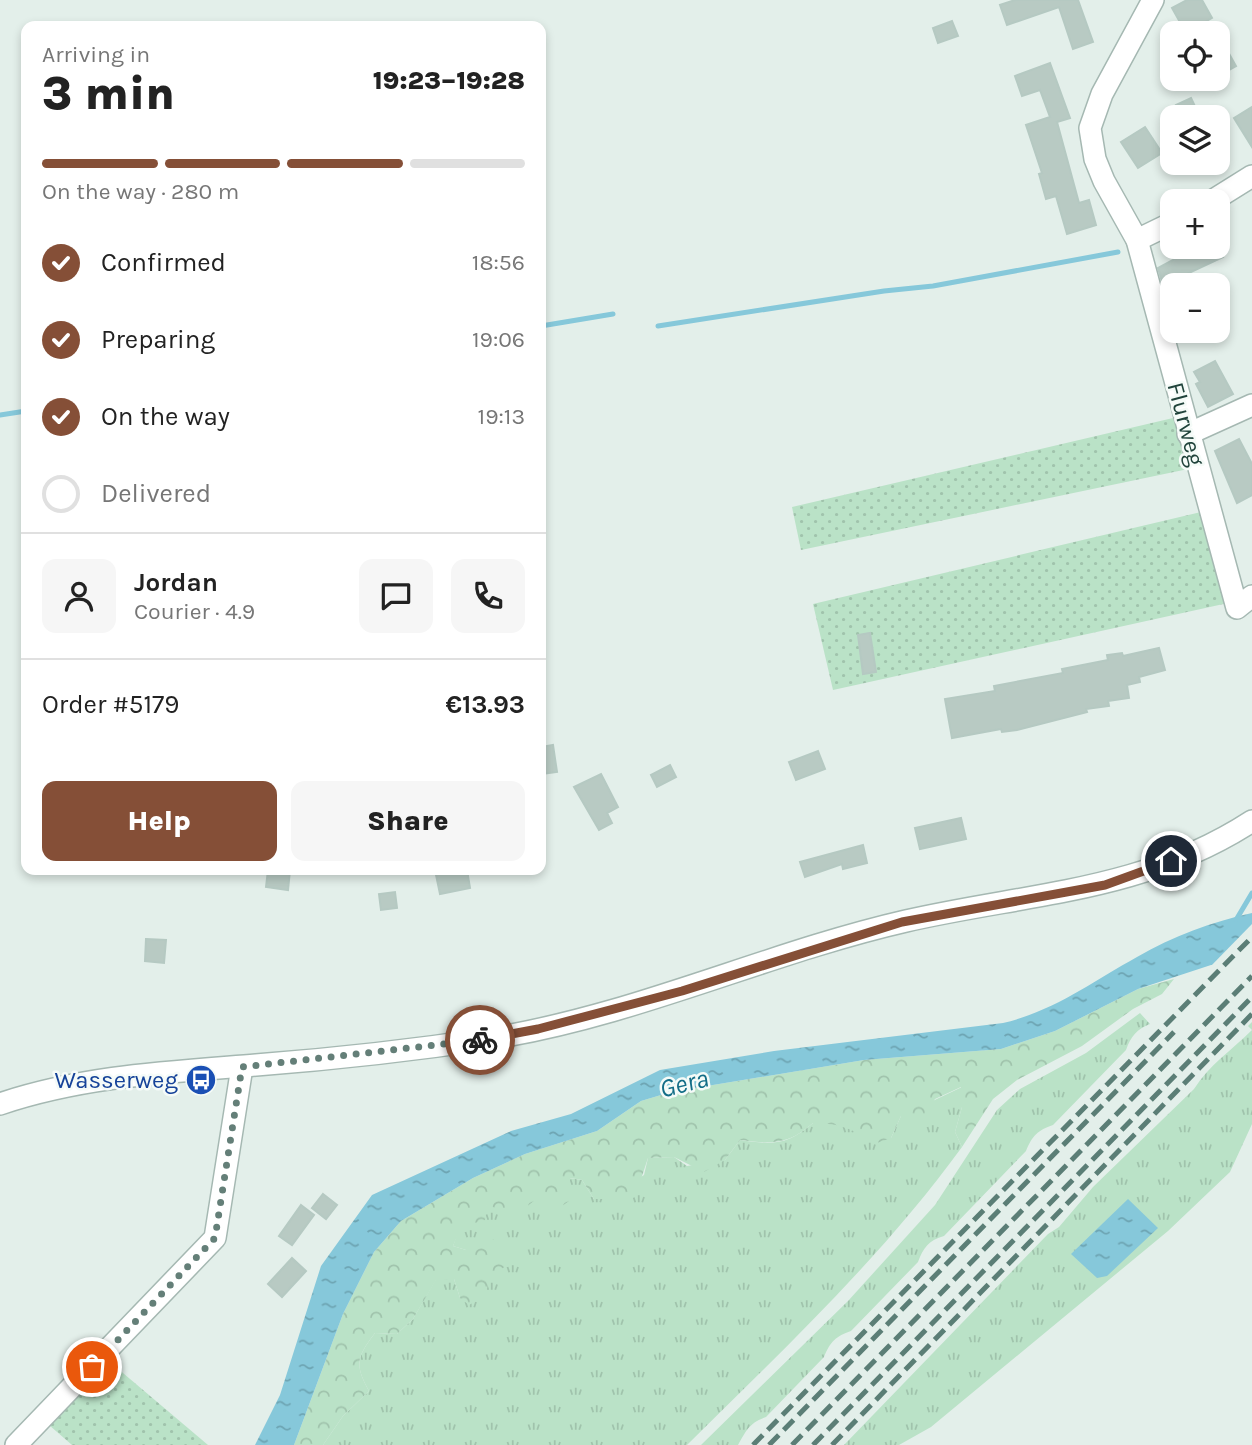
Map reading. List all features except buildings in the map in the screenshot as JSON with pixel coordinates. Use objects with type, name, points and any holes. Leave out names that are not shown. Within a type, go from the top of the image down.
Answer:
[{"type":"street","name":"Flurweg","points":[[1153,0],[1102,94],[1090,128],[1095,159],[1104,181],[1137,240],[1188,434],[1244,602]]},
{"type":"street","points":[[1230,190],[1252,176]]},
{"type":"street","points":[[1137,240],[1160,229]]},
{"type":"street","points":[[1188,434],[1252,405]]},
{"type":"street","points":[[0,1104],[74,1083],[129,1075],[327,1059],[538,1029],[682,991],[902,922],[1105,885],[1196,852],[1252,821]]},
{"type":"street","points":[[16,1445],[215,1238],[242,1067]]},
{"type":"green space","points":[[1173,418],[1193,468],[801,550],[792,507]]},
{"type":"green space","points":[[1201,512],[1228,603],[833,690],[813,604]]},
{"type":"green space","points":[[1174,979],[1162,994],[1133,1009],[1082,1046],[1017,1080],[993,1099],[962,1147],[955,1132],[962,1107],[961,1087],[935,1099],[924,1117],[901,1116],[891,1138],[874,1144],[846,1128],[813,1123],[788,1139],[762,1142],[740,1140],[725,1160],[704,1172],[674,1157],[648,1158],[635,1197],[620,1204],[608,1199],[594,1199],[582,1180],[570,1178],[569,1201],[555,1211],[535,1200],[516,1215],[487,1205],[485,1220],[461,1227],[453,1246],[466,1250],[475,1240],[493,1239],[506,1247],[508,1265],[489,1276],[486,1296],[469,1305],[460,1298],[454,1279],[436,1280],[413,1319],[397,1334],[375,1333],[369,1341],[361,1355],[360,1367],[369,1391],[343,1416],[323,1445],[294,1445],[343,1314],[374,1252],[401,1221],[473,1178],[525,1154],[597,1131],[641,1101],[671,1092],[864,1060],[1001,1049],[1055,1031],[1138,989]]},
{"type":"green space","points":[[1140,1013],[1150,1024],[1135,1034],[1126,1050],[1053,1125],[1036,1134],[1026,1151],[944,1236],[927,1245],[918,1262],[851,1331],[834,1340],[824,1357],[766,1417],[749,1428],[738,1445],[701,1445],[848,1301],[935,1205],[997,1110],[1020,1089],[1086,1053]]},
{"type":"green space","points":[[1252,1030],[1252,1124],[1230,1172],[1168,1231],[931,1427],[899,1445],[844,1445],[1048,1234],[1059,1227],[1093,1187]]},
{"type":"green space","points":[[962,1087],[962,1107],[955,1132],[962,1147],[899,1227],[865,1265],[687,1445],[323,1445],[343,1416],[369,1391],[361,1374],[360,1361],[364,1348],[375,1333],[397,1334],[413,1319],[436,1279],[454,1279],[460,1298],[466,1250],[453,1246],[460,1226],[487,1205],[535,1200],[569,1178],[582,1180],[594,1199],[608,1199],[644,1175],[648,1158],[674,1157],[687,1166],[725,1160],[740,1140],[780,1142],[796,1136],[813,1123],[837,1123],[891,1138],[901,1116]]},
{"type":"green space","points":[[110,1362],[208,1445],[72,1445],[49,1425]]},
{"type":"water","name":"Gera","points":[[1252,913],[1252,965],[1211,965],[1138,989],[1055,1031],[1001,1049],[864,1060],[671,1092],[641,1101],[597,1131],[525,1154],[473,1178],[401,1221],[374,1252],[343,1314],[294,1445],[255,1445],[280,1395],[321,1266],[372,1195],[511,1131],[571,1114],[660,1070],[774,1051],[1003,1023],[1022,1018],[1072,995],[1151,949],[1179,936]]},
{"type":"water","points":[[1128,1199],[1158,1228],[1107,1276],[1097,1278],[1071,1254]]},
{"type":"pier","points":[[1252,924],[1252,968],[1207,970]]},
{"type":"waterway","points":[[658,326],[884,291],[933,286],[1118,252]]},
{"type":"waterway","points":[[546,325],[613,314]]},
{"type":"waterway","points":[[0,415],[21,412]]},
{"type":"waterway","points":[[1236,920],[1252,893]]},
{"type":"railway","points":[[753,1445],[1252,937]]},
{"type":"railway","points":[[792,1445],[1252,976]]},
{"type":"railway","points":[[813,1445],[1252,997]]},
{"type":"railway","points":[[832,1445],[1252,1014]]},
{"type":"railway","points":[[769,1445],[1174,1032]]},
{"type":"way so far","points":[[92,1367],[215,1238],[241,1087],[242,1067],[480,1040]]},
{"type":"place","name":"Wasserweg","points":[[201,1080]]},
{"type":"route","points":[[480,1040],[538,1029],[682,991],[902,922],[971,907],[1105,885],[1171,861]]}]
